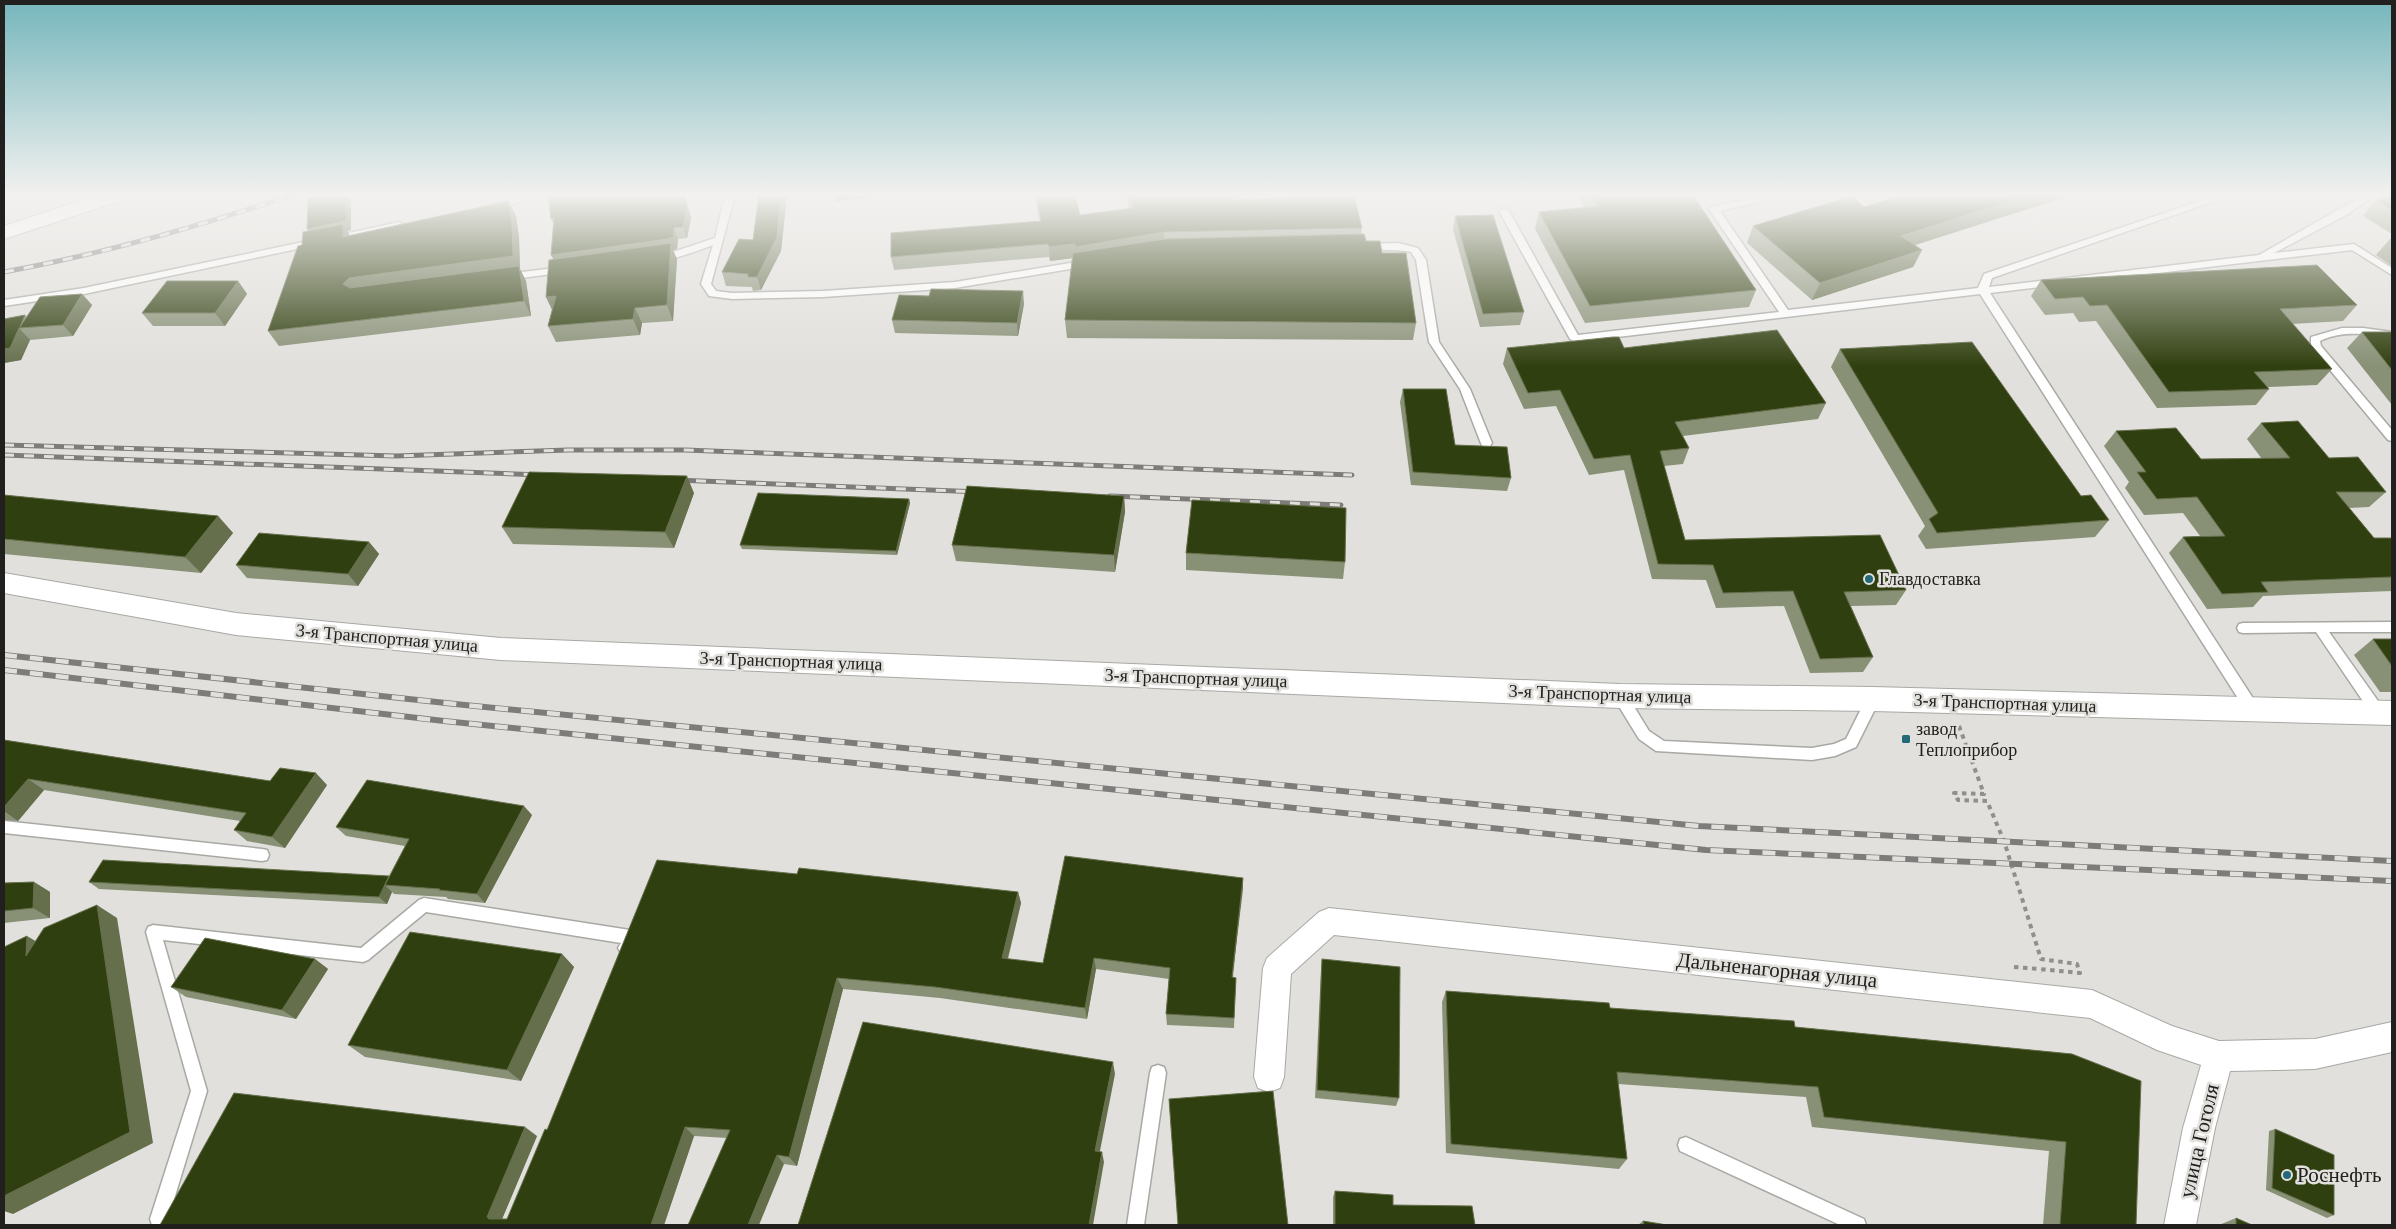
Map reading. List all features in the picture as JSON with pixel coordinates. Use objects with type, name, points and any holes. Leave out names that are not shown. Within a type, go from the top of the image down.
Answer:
[{"type":"street","name":"3-я Транспортная улица","points":[[4,584],[236,624],[501,649],[1620,696],[1873,699],[2385,712]]},
{"type":"street","name":"Дальненагорная улица","points":[[1269,1077],[1277,968],[1329,921],[2092,1004],[2168,1040],[2219,1056],[2315,1054],[2392,1037]]},
{"type":"street","name":"улица Гоголя","points":[[2180,1225],[2199,1128],[2219,1056]]},
{"type":"lane","points":[[4,303],[84,291],[270,252]]},
{"type":"lane","points":[[645,258],[679,252]]},
{"type":"lane","points":[[715,252],[706,284],[713,294],[732,296],[823,294],[955,286],[1099,261]]},
{"type":"lane","points":[[1416,252],[1421,260],[1434,342],[1465,390],[1486,443]]},
{"type":"lane","points":[[1527,252],[1575,339],[1984,289],[2309,252]]},
{"type":"lane","points":[[1744,252],[1785,313]]},
{"type":"lane","points":[[2058,252],[1988,276],[1984,289],[1987,299],[2253,710]]},
{"type":"lane","points":[[2261,258],[2269,252]]},
{"type":"lane","points":[[2362,252],[2392,272]]},
{"type":"lane","points":[[497,279],[576,268]]},
{"type":"lane","points":[[2392,335],[2377,332],[2326,333],[2315,339],[2316,347],[2392,437]]},
{"type":"lane","points":[[2319,627],[2385,712]]},
{"type":"lane","points":[[2243,628],[2392,627]]},
{"type":"lane","points":[[1620,696],[1644,735],[1660,747],[1812,754],[1835,750],[1851,742],[1873,699]]},
{"type":"lane","points":[[4,827],[262,855]]},
{"type":"lane","points":[[155,1223],[200,1091],[153,932],[363,955],[424,905],[630,937],[619,964]]},
{"type":"lane","points":[[1135,1225],[1158,1073]]},
{"type":"lane","points":[[1686,1145],[1858,1225]]},
{"type":"path","points":[[1950,702],[1984,794],[1954,793],[1958,800],[1987,801],[2004,841],[2041,959],[2077,964],[2080,973],[2040,969],[2051,999]]},
{"type":"building","points":[[296,252],[513,252],[513,256],[349,278],[343,284],[350,288],[519,266],[524,301],[268,331]]},
{"type":"building","points":[[551,252],[570,252],[551,255]]},
{"type":"building","points":[[604,252],[670,252],[667,305],[635,308],[633,319],[548,326],[556,296],[546,297],[549,260]]},
{"type":"building","points":[[732,252],[769,252],[757,277],[748,277],[748,274],[722,272]]},
{"type":"building","points":[[891,252],[947,252],[891,257]]},
{"type":"building","points":[[1465,252],[1505,252],[1524,312],[1483,314]]},
{"type":"building","points":[[1561,252],[1731,252],[1756,290],[1590,306]]},
{"type":"building","points":[[1784,252],[1915,252],[1820,283]]},
{"type":"building","points":[[1073,253],[1406,253],[1416,323],[1065,320]]},
{"type":"building","points":[[2317,265],[2357,305],[2280,309],[2332,369],[2254,372],[2269,389],[2169,392],[2107,305],[2090,306],[2083,297],[2055,299],[2041,280]]},
{"type":"building","points":[[167,281],[238,281],[215,313],[142,313]]},
{"type":"building","points":[[931,289],[1023,291],[1017,323],[892,320],[899,295],[929,296]]},
{"type":"building","points":[[82,294],[63,325],[19,328],[10,348],[4,349],[4,319],[25,315],[20,327],[40,297]]},
{"type":"building","points":[[1777,330],[1826,403],[1675,422],[1689,448],[1660,451],[1685,540],[1880,535],[1906,590],[1844,592],[1873,657],[1820,659],[1793,591],[1723,593],[1713,565],[1658,564],[1630,455],[1594,459],[1560,390],[1528,393],[1507,348],[1619,337],[1624,348]]},
{"type":"building","points":[[2362,332],[2392,332],[2392,370]]},
{"type":"building","points":[[1972,342],[2081,496],[2091,495],[2109,520],[1937,533],[1929,519],[1938,513],[1840,349]]},
{"type":"building","points":[[1403,389],[1446,389],[1455,445],[1507,447],[1511,478],[1413,472]]},
{"type":"building","points":[[2298,421],[2329,458],[2358,457],[2386,492],[2336,492],[2374,538],[2392,538],[2392,577],[2261,582],[2268,592],[2222,594],[2183,537],[2225,536],[2197,497],[2157,499],[2137,472],[2146,472],[2116,431],[2176,428],[2201,459],[2290,458],[2261,423]]},
{"type":"building","points":[[529,472],[687,476],[665,532],[502,527]]},
{"type":"building","points":[[967,486],[1124,496],[1114,555],[952,545]]},
{"type":"building","points":[[758,493],[909,499],[896,551],[740,545]]},
{"type":"building","points":[[4,495],[218,516],[185,557],[4,539]]},
{"type":"building","points":[[1192,500],[1346,508],[1345,562],[1186,553]]},
{"type":"building","points":[[259,533],[369,542],[348,574],[236,565]]},
{"type":"building","points":[[2373,639],[2392,639],[2392,666]]},
{"type":"building","points":[[4,740],[270,781],[280,768],[316,773],[272,837],[234,830],[246,813],[28,779],[4,807]]},
{"type":"building","points":[[367,780],[524,806],[477,894],[385,885],[409,839],[336,827]]},
{"type":"building","points":[[1065,856],[1243,878],[1232,977],[1236,978],[1234,1018],[1166,1014],[1170,968],[1094,958],[1085,1008],[935,987],[837,978],[789,1157],[777,1155],[748,1225],[688,1225],[730,1130],[685,1127],[651,1225],[160,1225],[234,1093],[525,1127],[487,1217],[489,1219],[507,1219],[545,1129],[547,1130],[657,860],[797,874],[799,868],[1018,892],[1002,958],[1043,963]]},
{"type":"building","points":[[103,860],[389,876],[379,897],[89,882]]},
{"type":"building","points":[[34,882],[33,908],[4,911],[4,883]]},
{"type":"building","points":[[97,905],[130,1132],[4,1196],[4,947],[27,936],[26,956],[44,928]]},
{"type":"building","points":[[410,932],[562,954],[507,1070],[348,1045]]},
{"type":"building","points":[[205,938],[315,959],[282,1010],[171,987]]},
{"type":"building","points":[[1322,959],[1400,967],[1399,1098],[1317,1090]]},
{"type":"building","points":[[1446,991],[1609,1003],[1610,1008],[1794,1021],[1795,1027],[2072,1054],[2141,1081],[2136,1225],[2060,1225],[2066,1142],[1824,1117],[1818,1087],[1617,1072],[1627,1159],[1451,1144]]},
{"type":"building","points":[[863,1022],[1113,1062],[1095,1151],[1102,1152],[1089,1225],[798,1225]]},
{"type":"building","points":[[1273,1091],[1288,1225],[1178,1225],[1169,1099]]},
{"type":"building","points":[[2275,1129],[2334,1155],[2334,1215],[2272,1188]]},
{"type":"building","points":[[1335,1191],[1393,1195],[1393,1205],[1472,1206],[1475,1225],[1335,1225]]},
{"type":"building","points":[[2236,1218],[2252,1225],[2236,1225]]},
{"type":"building","points":[[1643,1221],[1667,1225],[1644,1225]]},
{"type":"railway","points":[[4,272],[96,252]]},
{"type":"railway","points":[[4,445],[396,456],[568,450],[685,450],[1352,475]]},
{"type":"railway","points":[[4,455],[541,475]]},
{"type":"railway","points":[[676,480],[981,492]]},
{"type":"railway","points":[[1110,496],[1341,505]]},
{"type":"railway","points":[[4,655],[455,704],[1699,826],[2392,861]]},
{"type":"railway","points":[[4,670],[444,721],[1706,850],[2392,881]]},
{"type":"place","name":"Главдоставка","points":[[1869,579]]},
{"type":"place","name":"завод Теплоприбор","points":[[1906,739]]},
{"type":"place","name":"Роснефть","points":[[2287,1175]]}]
